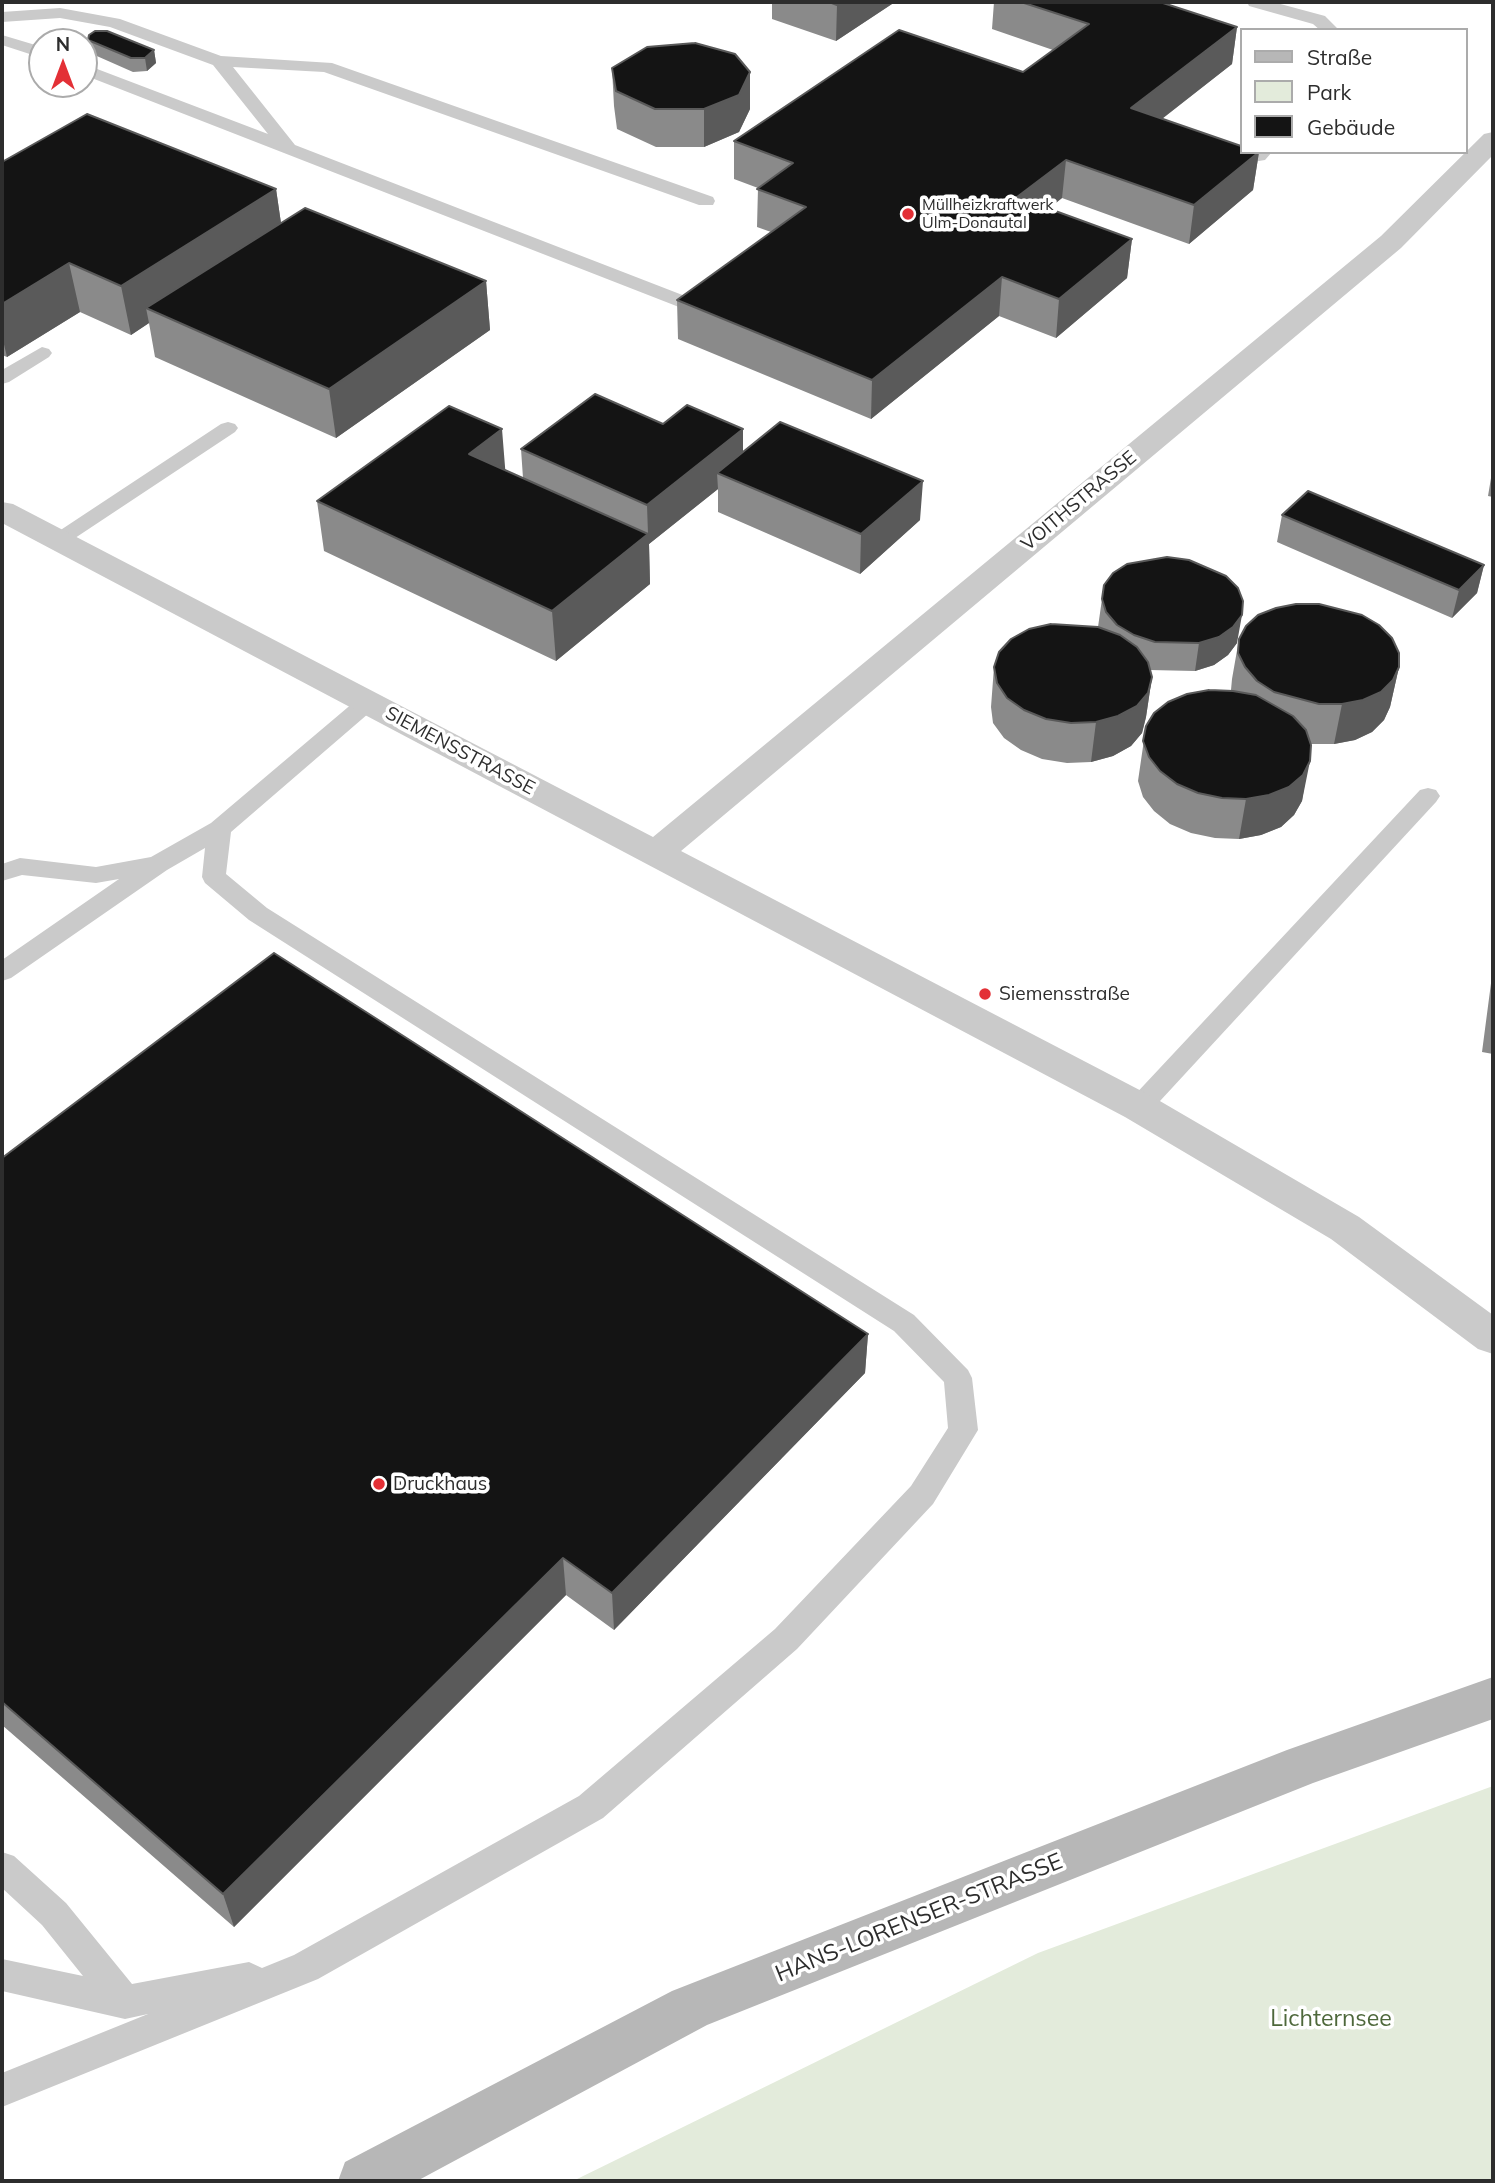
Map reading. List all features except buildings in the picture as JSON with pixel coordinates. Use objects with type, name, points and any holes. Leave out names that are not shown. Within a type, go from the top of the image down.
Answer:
[{"type":"street","name":"VOITHSTRASSE","points":[[656,853],[1391,242],[1493,140]]},
{"type":"street","name":"SIEMENSSTRASSE","points":[[2,511],[1139,1107],[1345,1228],[1493,1337]]},
{"type":"street","name":"HANS-LORENSER-STRASSE","points":[[364,2181],[690,2008],[1292,1770],[1493,1698]]},
{"type":"lane","points":[[1255,2],[1319,20],[1329,28]]},
{"type":"lane","points":[[2,17],[60,13],[114,23],[219,61],[326,67],[706,201]]},
{"type":"lane","points":[[2,40],[28,48]]},
{"type":"lane","points":[[219,61],[288,148]]},
{"type":"lane","points":[[98,74],[713,314]]},
{"type":"lane","points":[[2,378],[41,353]]},
{"type":"lane","points":[[58,540],[228,428]]},
{"type":"lane","points":[[2,972],[158,864],[219,829],[368,702]]},
{"type":"lane","points":[[1139,1107],[1427,796]]},
{"type":"lane","points":[[2,2090],[306,1967],[591,1807],[786,1639],[922,1495],[963,1430],[958,1378],[904,1323],[258,914],[214,877],[219,829]]},
{"type":"lane","points":[[2,873],[20,866],[96,875],[158,864]]},
{"type":"lane","points":[[2,1867],[54,1914],[125,2001]]},
{"type":"lane","points":[[2,1975],[125,2001],[306,1967]]},
{"type":"green space","name":"Lichternsee","points":[[1493,1786],[1493,2181],[573,2181],[1038,1953]]},
{"type":"place","name":"Müllheizkraftwerk Ulm-Donautal","points":[[908,214]]},
{"type":"place","name":"Siemensstraße","points":[[985,994]]},
{"type":"place","name":"Druckhaus","points":[[379,1484]]}]
